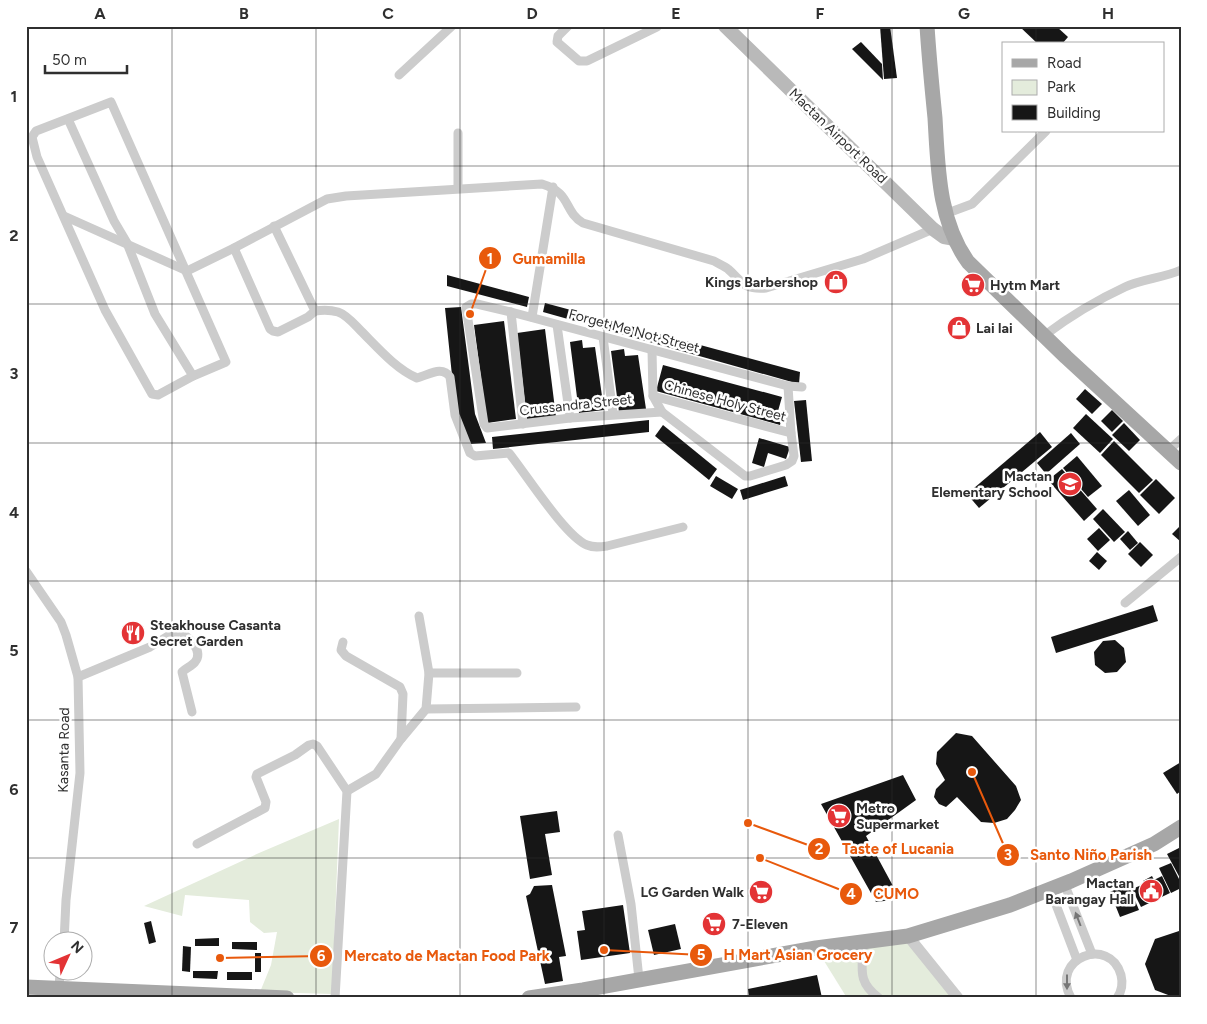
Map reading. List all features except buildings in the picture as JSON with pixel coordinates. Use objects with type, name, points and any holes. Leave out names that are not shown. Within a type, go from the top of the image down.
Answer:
[{"type":"main road","name":"Mactan Airport Road","points":[[725,26],[932,229],[944,237],[955,239]]},
{"type":"main road","points":[[927,26],[938,169],[945,214],[955,239],[968,262],[1066,357],[1181,463]]},
{"type":"main road","points":[[529,998],[816,948],[908,936],[1010,905],[1154,844],[1181,827]]},
{"type":"main road","points":[[26,987],[288,998]]},
{"type":"street","points":[[399,76],[452,26]]},
{"type":"street","points":[[568,26],[558,36],[557,42],[579,61],[587,61],[658,27]]},
{"type":"street","points":[[111,102],[226,362],[193,376],[158,396],[152,394],[106,310],[37,157],[32,137],[36,131],[111,102]]},
{"type":"street","points":[[68,119],[114,221],[127,243],[156,314],[193,376]]},
{"type":"street","points":[[945,214],[972,204],[1045,132]]},
{"type":"street","points":[[458,133],[458,188]]},
{"type":"street","points":[[26,158],[37,157]]},
{"type":"street","points":[[186,271],[328,199],[458,188],[542,184],[553,187],[562,193],[576,217],[583,223],[714,261],[727,268],[744,286],[754,289],[766,288],[863,259],[932,229]]},
{"type":"street","points":[[532,317],[553,187]]},
{"type":"street","points":[[64,216],[186,271]]},
{"type":"street","points":[[274,226],[315,310]]},
{"type":"street","points":[[234,248],[270,329],[273,331],[278,332],[308,317],[315,310],[331,310],[344,315],[384,354],[410,375],[417,378],[438,371],[443,370],[446,372],[450,377],[455,415],[470,453],[475,456],[509,453],[570,531],[587,545],[597,548],[683,527]]},
{"type":"street","points":[[1045,336],[1077,313],[1126,287],[1166,277],[1181,270]]},
{"type":"street","name":"Forget Me Not Street","points":[[492,429],[484,424],[466,307],[471,304],[532,317],[788,386],[802,386]]},
{"type":"street","points":[[511,312],[523,424]]},
{"type":"street","points":[[557,325],[570,418]]},
{"type":"street","points":[[603,337],[614,414]]},
{"type":"street","points":[[652,350],[653,396],[662,412],[744,476],[786,466],[792,461],[794,456],[788,386]]},
{"type":"street","name":"Chinese Holy Street","points":[[653,396],[791,433]]},
{"type":"street","name":"Crussandra Street","points":[[492,429],[570,418],[662,412]]},
{"type":"street","points":[[1168,451],[1181,439]]},
{"type":"street","points":[[1125,603],[1181,557]]},
{"type":"street","name":"Kasanta Road","points":[[26,571],[61,622],[78,678],[80,773],[66,900],[64,932]]},
{"type":"street","points":[[347,791],[376,774],[401,739],[426,709],[429,673],[419,616]]},
{"type":"street","points":[[78,678],[150,647],[173,633],[181,632],[195,644],[197,653],[195,662],[182,672],[192,712]]},
{"type":"street","points":[[343,642],[341,650],[346,656],[400,686],[402,694],[401,739]]},
{"type":"street","points":[[429,673],[517,673]]},
{"type":"street","points":[[426,709],[576,707]]},
{"type":"street","points":[[197,844],[265,808],[266,802],[256,776],[257,774],[295,755],[309,744],[317,746],[347,791],[335,998]]},
{"type":"street","points":[[618,835],[631,904],[639,979]]},
{"type":"street","points":[[1064,883],[1092,954]]},
{"type":"street","points":[[1050,889],[1077,960]]},
{"type":"street","points":[[908,936],[958,998]]},
{"type":"street","points":[[863,943],[863,980],[868,989],[879,998]]},
{"type":"street","points":[[1071,998],[1066,983],[1067,974],[1077,960],[1092,954],[1108,958],[1115,963],[1119,970],[1122,978],[1122,987],[1117,998]]},
{"type":"street","points":[[58,989],[59,982]]},
{"type":"green space","points":[[339,819],[332,994],[260,992],[271,965],[277,932],[264,933],[250,922],[249,900],[185,895],[182,916],[144,906],[259,853]]},
{"type":"green space","points":[[908,936],[955,998],[847,998],[816,948]]},
{"type":"place","name":"Kings Barbershop","points":[[836,282]]},
{"type":"place","name":"Hytm Mart","points":[[973,285]]},
{"type":"place","name":"Gumamilla","points":[[470,314]]},
{"type":"place","name":"Lai lai","points":[[959,328]]},
{"type":"place","name":"Mactan Elementary School","points":[[1070,484]]},
{"type":"place","name":"Steakhouse Casanta Secret Garden","points":[[133,633]]},
{"type":"place","name":"Santo Niño Parish","points":[[972,772]]},
{"type":"place","name":"Metro Supermarket","points":[[839,816]]},
{"type":"place","name":"Taste of Lucania","points":[[748,823]]},
{"type":"place","name":"CUMO","points":[[760,858]]},
{"type":"place","name":"Mactan Barangay Hall","points":[[1151,891]]},
{"type":"place","name":"LG Garden Walk","points":[[761,892]]},
{"type":"place","name":"7-Eleven","points":[[714,924]]},
{"type":"place","name":"H Mart Asian Grocery","points":[[604,950]]},
{"type":"place","name":"Mercato de Mactan Food Park","points":[[220,958]]}]
